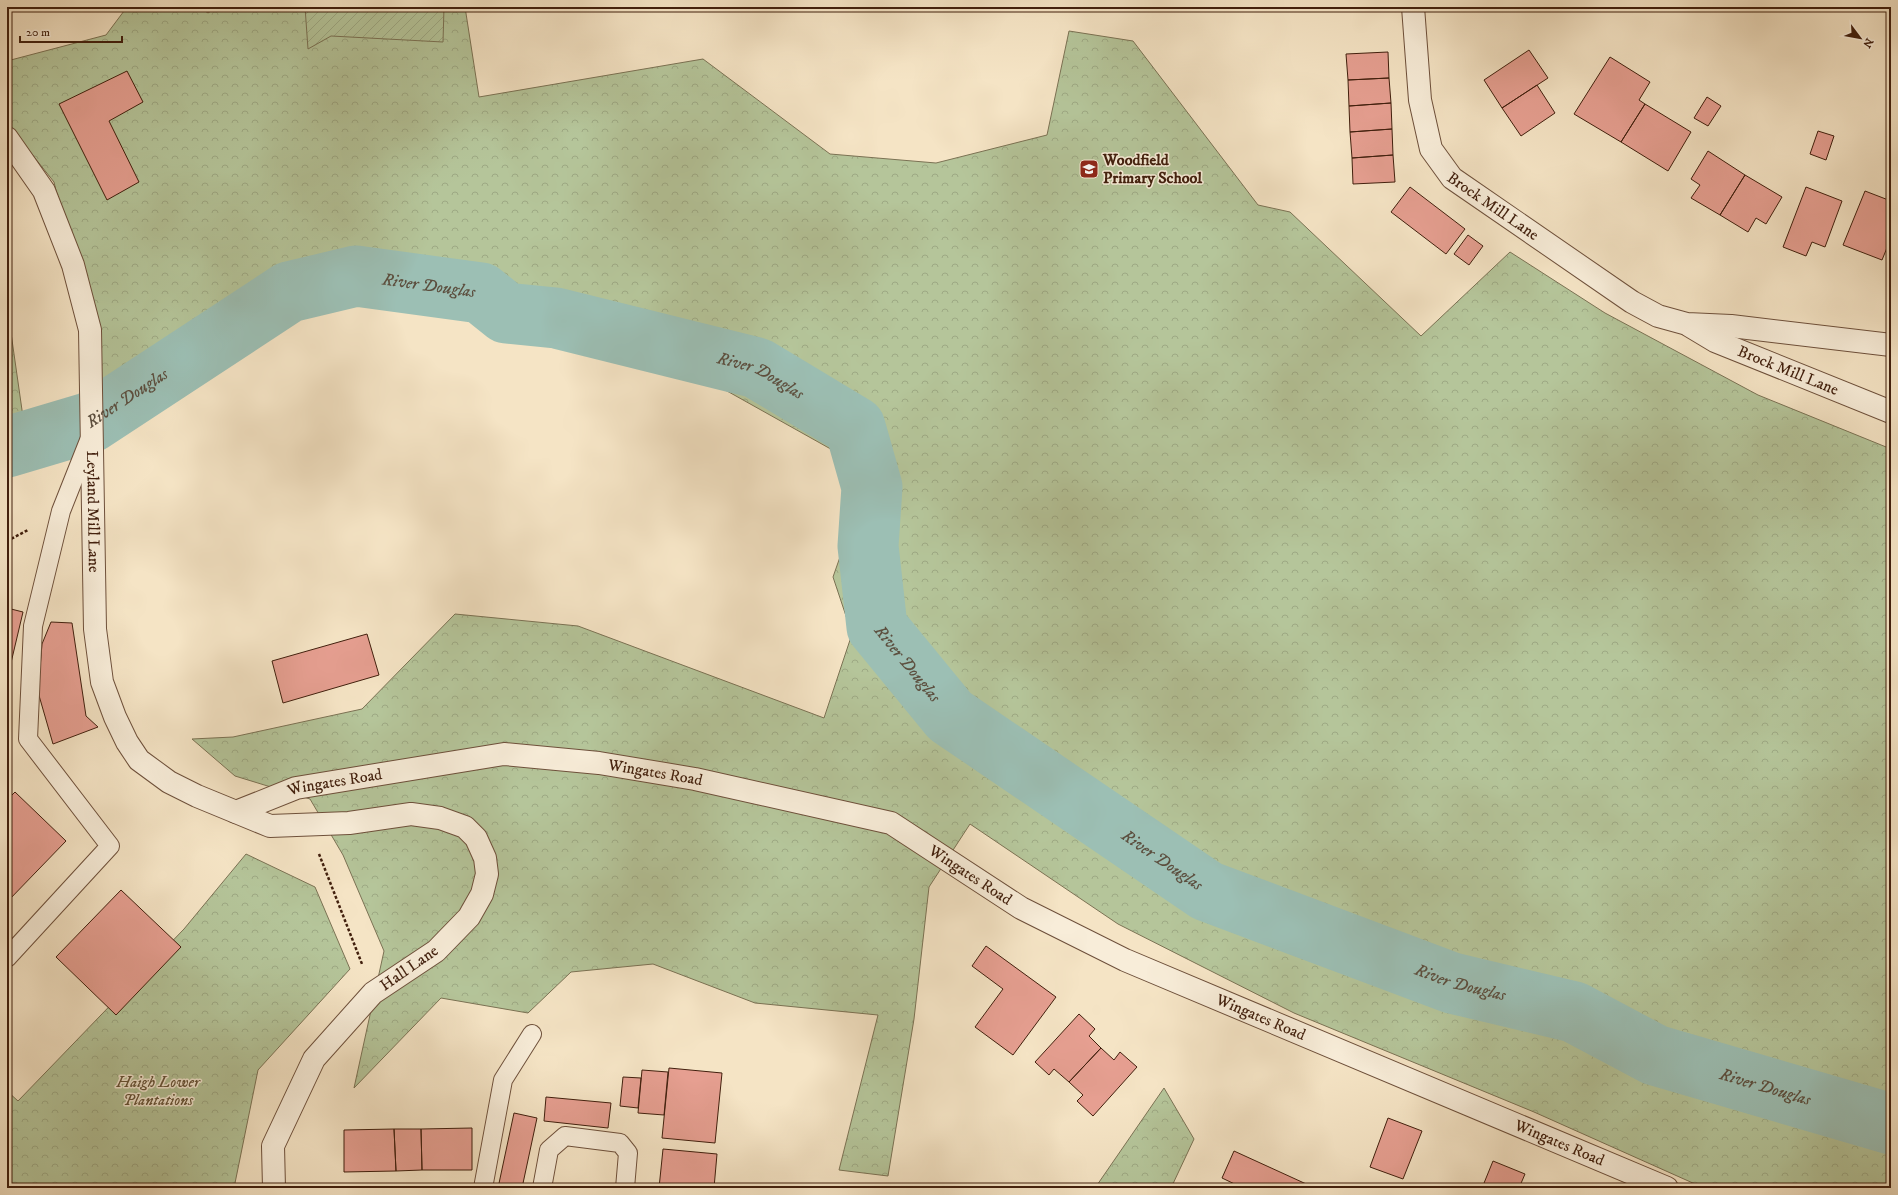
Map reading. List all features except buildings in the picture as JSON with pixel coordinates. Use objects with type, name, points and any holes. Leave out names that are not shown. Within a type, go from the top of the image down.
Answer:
[{"type":"street","name":"Brock Mill Lane","points":[[1413,7],[1420,100],[1431,148],[1452,178],[1632,302],[1658,316],[1687,324],[1731,326],[1891,345]]},
{"type":"street","name":"Leyland Mill Lane","points":[[7,138],[44,191],[73,265],[90,330],[95,629],[102,682],[115,717],[127,742],[139,760],[168,782],[236,812]]},
{"type":"street","name":"Brock Mill Lane","points":[[1687,324],[1715,341],[1891,412]]},
{"type":"street","name":"Wingates Road","points":[[236,812],[296,788],[504,754],[599,763],[695,778],[891,823],[1021,908],[1125,960],[1667,1188]]},
{"type":"street","name":"Hall Lane","points":[[236,812],[270,826],[308,826],[349,823],[411,814],[440,818],[465,827],[476,838],[485,858],[487,874],[482,894],[469,917],[436,951],[373,993],[314,1059],[273,1146],[274,1188]]},
{"type":"lane","points":[[7,958],[110,846],[78,807],[28,738],[34,626],[61,511],[91,433]]},
{"type":"lane","points":[[483,1188],[503,1080],[532,1034]]},
{"type":"lane","points":[[542,1188],[549,1150],[565,1136],[620,1143],[628,1153],[625,1188]]},
{"type":"path","points":[[308,826],[373,993]]},
{"type":"green space","points":[[127,7],[199,7],[208,13],[217,7],[465,7],[479,97],[703,59],[830,154],[936,163],[1047,135],[1069,31],[1133,41],[1258,205],[1290,212],[1421,336],[1510,252],[1605,313],[1758,395],[1891,449],[1891,1188],[1704,1188],[1534,1112],[1294,1013],[1118,924],[970,824],[929,887],[914,1019],[888,1176],[839,1170],[878,1015],[755,1003],[653,964],[571,972],[528,1013],[441,998],[354,1088],[384,951],[343,855],[310,799],[235,776],[192,739],[233,737],[362,709],[455,614],[578,626],[824,718],[852,634],[833,577],[870,471],[643,344],[364,300],[331,304],[101,384],[54,182],[7,123],[7,61],[106,35]]},
{"type":"green space","points":[[305,7],[444,7],[443,42],[331,36],[308,49]]},
{"type":"green space","points":[[7,305],[29,459],[7,478]]},
{"type":"green space","name":"Haigh Lower Plantations","points":[[246,854],[315,887],[350,969],[258,1070],[234,1188],[7,1188],[7,1091],[18,1101],[184,929]]},
{"type":"green space","points":[[1164,1088],[1194,1139],[1171,1188],[1095,1188]]},
{"type":"waterway","name":"River Douglas","points":[[7,447],[91,422],[289,292],[356,276],[481,293],[506,313],[556,318],[757,368],[855,427],[872,487],[868,546],[877,627],[950,716],[1207,891],[1452,983],[1574,1012],[1655,1055],[1891,1124]]},
{"type":"place","name":"Woodfield Primary School","points":[[1089,169]]}]
